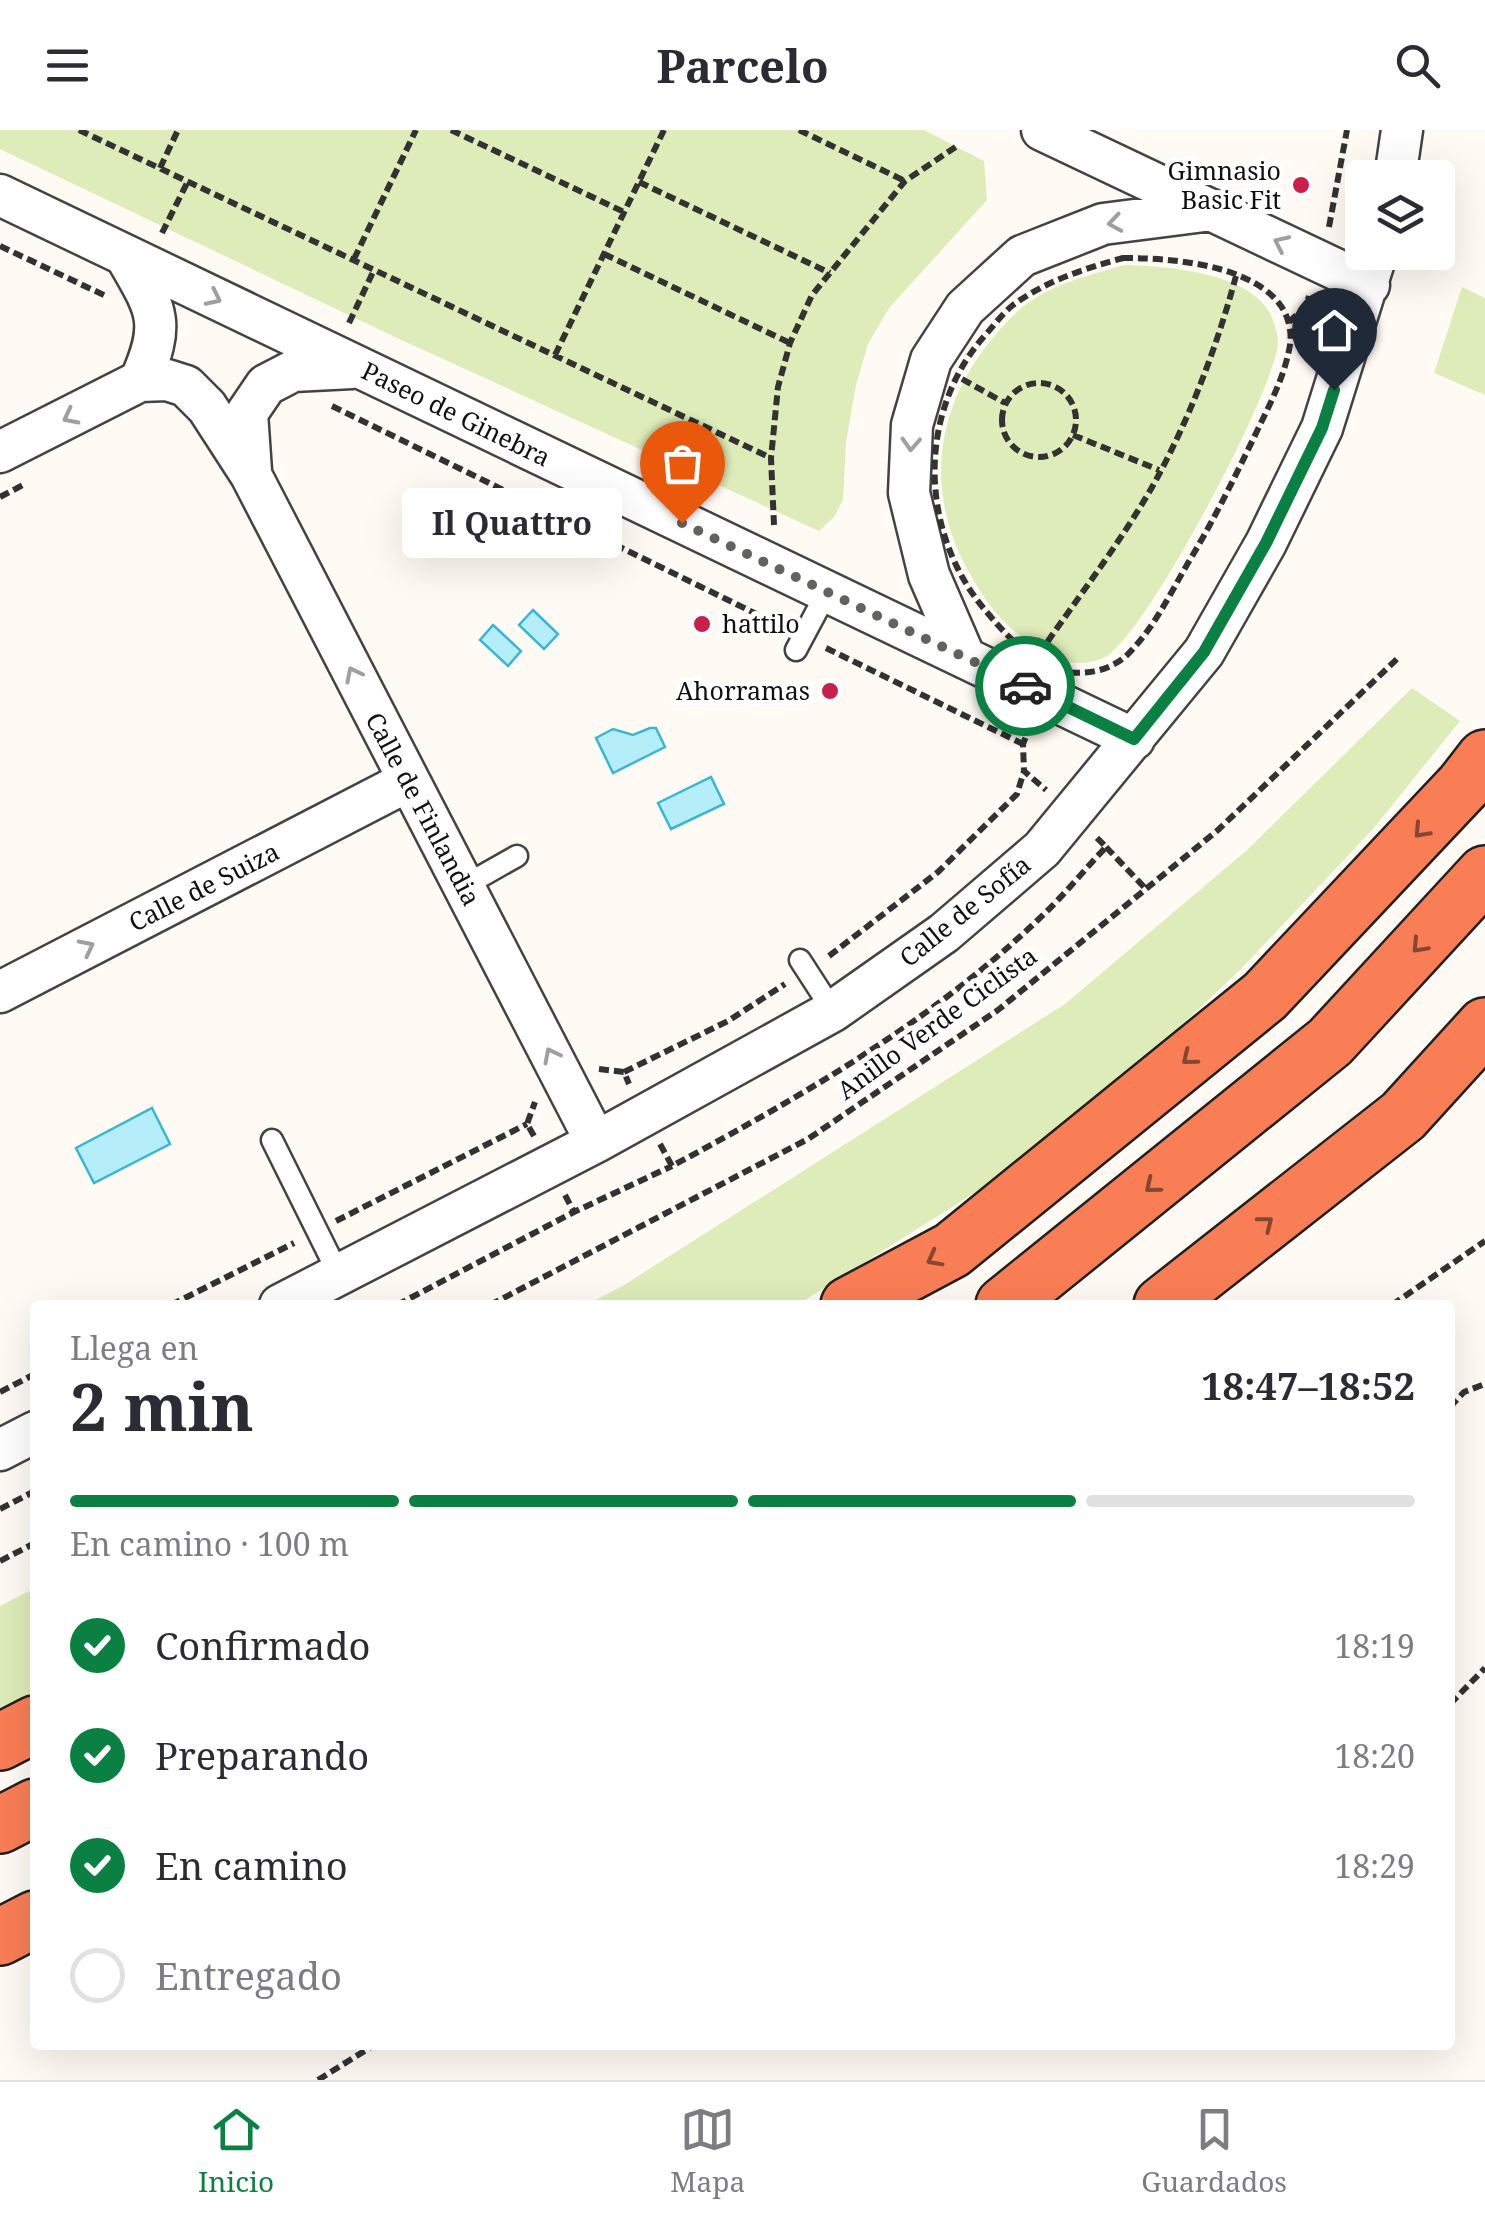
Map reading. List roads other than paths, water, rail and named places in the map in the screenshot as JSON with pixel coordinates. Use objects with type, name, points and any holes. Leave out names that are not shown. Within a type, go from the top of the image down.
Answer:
[{"type":"highway","points":[[859,1300],[952,1250],[1265,996],[1485,758]]},
{"type":"highway","points":[[1010,1300],[1330,1042],[1485,874]]},
{"type":"highway","points":[[1168,1300],[1403,1116],[1485,1026]]},
{"type":"highway","points":[[0,1742],[30,1727]]},
{"type":"highway","points":[[0,1825],[30,1810]]},
{"type":"highway","points":[[0,1937],[30,1922]]},
{"type":"street","points":[[1042,130],[1322,263],[1345,266]]},
{"type":"street","points":[[1398,160],[1402,130]]},
{"type":"street","name":"Paseo de Ginebra","points":[[0,196],[1134,739]]},
{"type":"street","points":[[965,658],[929,575],[909,493],[912,425],[931,360],[965,308],[1022,256],[1103,224],[1212,210]]},
{"type":"street","points":[[0,452],[140,381],[152,356],[158,326],[152,302],[125,255]]},
{"type":"street","name":"Calle de Sofía","points":[[290,1300],[596,1142],[833,1011],[944,933],[1042,849],[1204,652],[1266,543],[1322,428],[1373,270]]},
{"type":"street","name":"Calle de Finlandia","points":[[251,475],[247,413],[266,384],[293,371],[358,367]]},
{"type":"street","name":"Calle de Finlandia","points":[[140,381],[167,380],[186,386],[207,408],[251,475],[596,1142]]},
{"type":"street","name":"Calle de Suiza","points":[[0,992],[408,782]]},
{"type":"street","points":[[0,1450],[30,1435]]},
{"type":"lane","points":[[800,643],[827,592]]},
{"type":"lane","points":[[464,886],[517,856]]},
{"type":"lane","points":[[804,965],[833,1011]]},
{"type":"lane","points":[[272,1140],[339,1274]]},
{"type":"water","points":[[533,610],[558,634],[544,649],[519,625]]},
{"type":"water","points":[[493,625],[521,651],[508,666],[480,640]]},
{"type":"water","points":[[656,728],[665,747],[613,773],[596,738],[613,729],[633,735]]},
{"type":"water","points":[[711,777],[724,804],[671,829],[658,803]]},
{"type":"water","points":[[152,1108],[170,1144],[94,1183],[76,1148]]},
{"type":"place","name":"Gimnasio Basic Fit","points":[[1301,185]]},
{"type":"place","name":"Il Quattro","points":[[682,523]]},
{"type":"place","name":"hattilo","points":[[702,624]]},
{"type":"place","name":"Ahorramas","points":[[830,691]]}]
